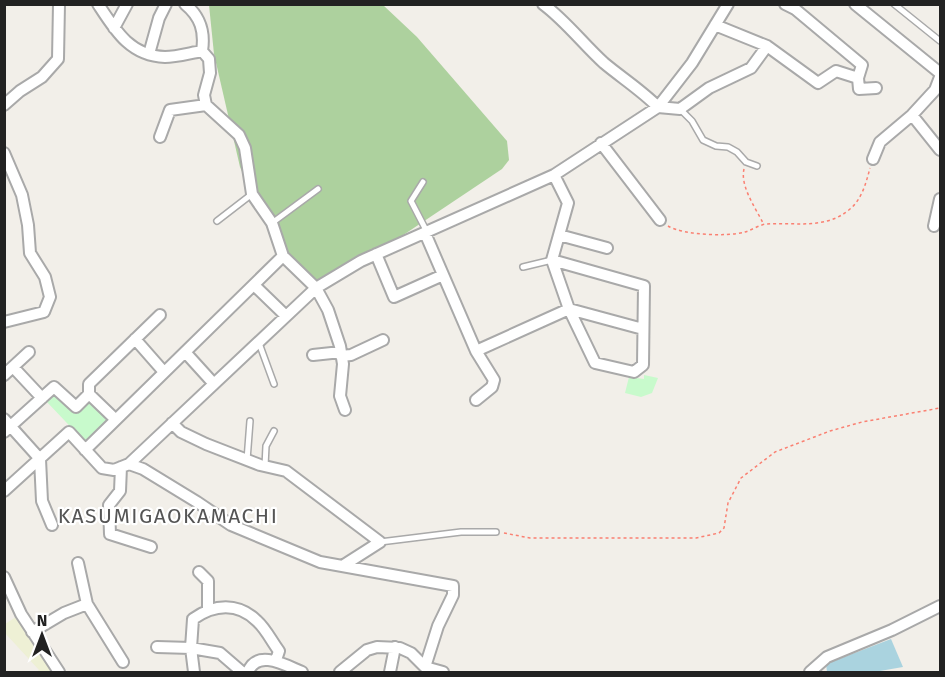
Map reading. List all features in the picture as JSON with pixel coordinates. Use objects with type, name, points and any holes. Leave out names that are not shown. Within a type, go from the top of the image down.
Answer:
[{"type":"street","points":[[4,105],[42,77],[58,59],[59,4]]},
{"type":"street","points":[[98,4],[114,28],[132,48],[141,53],[165,57],[202,51]]},
{"type":"street","points":[[114,28],[127,4]]},
{"type":"street","points":[[149,54],[159,18],[166,4]]},
{"type":"street","points":[[185,4],[201,23],[204,38],[202,51],[209,59],[210,73],[204,95],[206,105],[239,135],[245,148],[252,194],[272,223],[283,256],[316,288],[328,310],[343,364],[340,396],[345,410]]},
{"type":"street","points":[[543,4],[555,13],[604,63],[644,93],[658,107],[680,109],[709,88],[751,68],[767,46]]},
{"type":"street","points":[[4,491],[69,432],[102,468],[114,470],[125,466],[316,288],[360,261],[554,175],[658,107],[692,63],[728,4]]},
{"type":"street","points":[[785,4],[795,9],[862,65],[858,78],[860,89],[876,88]]},
{"type":"street","points":[[855,4],[940,75],[935,90],[912,115],[879,142],[873,159]]},
{"type":"street","points":[[715,25],[767,46],[818,83],[836,71],[858,78]]},
{"type":"street","points":[[160,137],[170,110],[206,105]]},
{"type":"street","points":[[912,115],[940,150]]},
{"type":"street","points":[[601,143],[660,220]]},
{"type":"street","points":[[4,153],[22,195],[28,225],[30,253],[45,277],[50,297],[44,312],[4,322]]},
{"type":"street","points":[[552,260],[644,286],[643,364],[634,372],[596,363],[569,309],[552,260],[568,203],[554,175]]},
{"type":"street","points":[[934,226],[940,199]]},
{"type":"street","points":[[426,233],[476,351],[494,380],[492,387],[476,400]]},
{"type":"street","points":[[559,235],[607,248]]},
{"type":"street","points":[[376,254],[394,297],[443,275]]},
{"type":"street","points":[[85,450],[283,256]]},
{"type":"street","points":[[254,285],[286,316]]},
{"type":"street","points":[[476,351],[569,309],[644,329]]},
{"type":"street","points":[[52,525],[42,501],[40,459],[7,426],[54,387],[76,407],[89,394],[89,384],[160,315]]},
{"type":"street","points":[[135,339],[164,372]]},
{"type":"street","points":[[313,355],[351,355],[383,340]]},
{"type":"street","points":[[4,375],[29,352]]},
{"type":"street","points":[[185,352],[214,384]]},
{"type":"street","points":[[13,367],[42,398]]},
{"type":"street","points":[[89,394],[116,419]]},
{"type":"street","points":[[172,423],[181,432],[247,460],[286,471],[380,542],[344,565]]},
{"type":"street","points":[[125,466],[120,491],[108,505],[110,534],[151,547]]},
{"type":"street","points":[[125,466],[143,469],[231,525],[320,562],[453,586],[453,594],[438,626],[425,667]]},
{"type":"street","points":[[78,563],[87,604],[123,662]]},
{"type":"street","points":[[199,572],[208,580],[208,610]]},
{"type":"street","points":[[4,577],[32,633],[59,672]]},
{"type":"street","points":[[32,633],[64,613],[87,604]]},
{"type":"street","points":[[194,672],[191,648],[193,619],[208,610],[233,606],[257,621],[279,651],[279,666]]},
{"type":"street","points":[[810,672],[827,657],[892,630],[940,606]]},
{"type":"street","points":[[343,672],[367,650],[377,647],[395,648],[411,653],[425,667],[443,672]]},
{"type":"street","points":[[157,648],[191,648],[220,653],[242,672]]},
{"type":"street","points":[[390,672],[395,648]]},
{"type":"street","points":[[248,672],[250,667],[258,661],[302,672]]},
{"type":"lane","points":[[894,4],[940,41]]},
{"type":"lane","points":[[680,109],[692,121],[703,140],[716,146],[728,147],[737,152],[746,162],[757,166]]},
{"type":"lane","points":[[423,182],[411,201],[426,233]]},
{"type":"lane","points":[[272,223],[318,189]]},
{"type":"lane","points":[[217,221],[252,194]]},
{"type":"lane","points":[[524,267],[552,260]]},
{"type":"lane","points":[[259,342],[274,384]]},
{"type":"lane","points":[[247,460],[250,421]]},
{"type":"lane","points":[[265,465],[266,446],[274,431]]},
{"type":"lane","points":[[380,542],[461,532],[496,532]]},
{"type":"path","points":[[660,220],[671,228],[700,234],[744,233],[764,224],[819,224],[850,209],[858,200],[873,159]]},
{"type":"path","points":[[746,162],[743,173],[748,195],[764,224]]},
{"type":"path","points":[[496,532],[530,538],[696,538],[719,533],[724,528],[728,503],[741,478],[775,452],[830,430],[940,408]]},
{"type":"green space","points":[[209,5],[383,5],[417,37],[507,141],[509,160],[502,169],[339,278],[324,282],[315,280],[279,247],[264,221],[240,167],[214,54]]},
{"type":"green space","points":[[644,375],[658,378],[652,393],[641,397],[625,393],[629,377],[644,379]]},
{"type":"green space","points":[[54,393],[76,410],[89,398],[109,418],[108,422],[90,441],[84,441],[46,401]]},
{"type":"green space","points":[[16,617],[52,672],[36,672],[39,670],[5,633],[5,624]]},
{"type":"water","points":[[891,639],[903,667],[874,672],[827,672],[826,664]]},
{"type":"district","name":"KASUMIGAOKAMACHI","points":[[168,516]]}]
